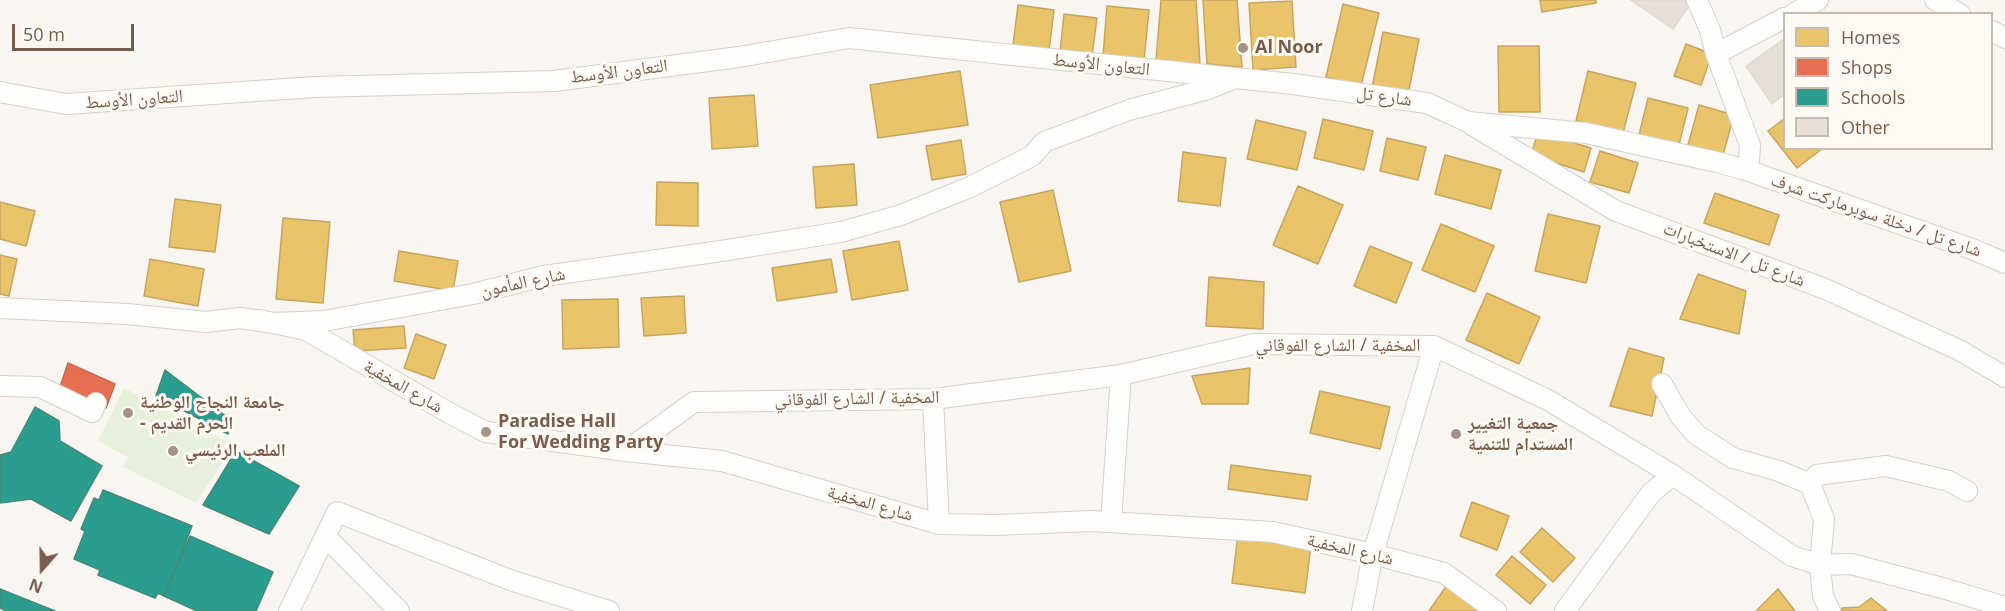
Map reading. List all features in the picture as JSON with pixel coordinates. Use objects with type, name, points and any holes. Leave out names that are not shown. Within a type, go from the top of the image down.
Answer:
[{"type":"street","points":[[1697,0],[1710,30],[1716,54],[1750,144],[1746,170]]},
{"type":"street","points":[[1797,12],[1818,0]]},
{"type":"street","points":[[1935,0],[1956,12]]},
{"type":"street","points":[[1716,54],[1783,19]]},
{"type":"street","name":"التعاون الأوسط","points":[[0,92],[66,104],[315,87],[554,81],[739,57],[849,38],[1236,78]]},
{"type":"street","name":"شارع تل","points":[[1032,156],[1044,142],[1129,110],[1208,89],[1236,78],[1427,103],[1468,122],[1586,133],[1746,170]]},
{"type":"street","name":"شارع تل / الاستخبارات","points":[[1468,122],[1616,211],[1823,288],[1959,350],[2005,377]]},
{"type":"street","name":"شارع المأمون","points":[[0,308],[127,314],[206,322],[240,318],[274,323],[335,320],[473,294],[544,276],[841,232],[873,224],[928,204],[980,182],[1032,156]]},
{"type":"street","name":"شارع تل / دخلة سوبرماركت شرف","points":[[1746,170],[1972,249],[2005,263]]},
{"type":"street","name":"شارع المخفية","points":[[259,320],[306,330],[486,432],[722,461],[939,524],[996,525],[1090,521],[1273,532],[1373,554],[1444,573],[1496,611]]},
{"type":"street","name":"المخفية / الشارع الفوقاني","points":[[626,451],[694,402],[933,399],[1121,375],[1254,344],[1434,346],[1548,400],[1674,475],[1791,556],[1820,565],[1851,564],[2005,607]]},
{"type":"street","points":[[1362,611],[1373,554],[1434,346]]},
{"type":"street","points":[[1110,522],[1121,375]]},
{"type":"street","points":[[1662,384],[1681,417],[1697,435],[1733,458],[1779,471],[1810,484],[1824,519],[1820,565],[1823,596],[1830,611]]},
{"type":"street","points":[[0,386],[40,387],[93,412],[96,403]]},
{"type":"street","points":[[933,399],[939,524]]},
{"type":"street","points":[[1810,484],[1817,475],[1886,466],[1949,481],[1967,491]]},
{"type":"street","points":[[1565,611],[1651,493],[1674,475]]},
{"type":"street","points":[[289,611],[337,512],[510,580],[609,611]]},
{"type":"street","points":[[325,536],[399,611]]},
{"type":"green space","name":"الملعب الرئيسي","points":[[124,388],[234,445],[196,503],[123,467],[128,457],[98,441]]},
{"type":"building: Homes","points":[[1161,0],[1196,0],[1200,64],[1156,61]]},
{"type":"building: Homes","points":[[1203,0],[1237,0],[1242,67],[1207,64]]},
{"type":"building: Homes","points":[[1540,0],[1596,0],[1596,3],[1542,12]]},
{"type":"building: Homes","points":[[1292,1],[1296,67],[1253,70],[1249,3]]},
{"type":"building: Homes","points":[[1343,4],[1379,13],[1361,86],[1326,77]]},
{"type":"building: Homes","points":[[1018,5],[1054,10],[1049,50],[1013,45]]},
{"type":"building: Homes","points":[[1107,6],[1149,10],[1144,60],[1103,56]]},
{"type":"building: Homes","points":[[1064,14],[1097,18],[1092,56],[1060,52]]},
{"type":"building: Homes","points":[[1383,32],[1419,39],[1408,95],[1372,88]]},
{"type":"building: Homes","points":[[1686,44],[1712,54],[1701,85],[1674,76]]},
{"type":"building: Homes","points":[[1498,46],[1539,46],[1540,112],[1499,112]]},
{"type":"building: Homes","points":[[960,71],[968,125],[878,138],[870,85]]},
{"type":"building: Homes","points":[[1588,71],[1636,83],[1623,133],[1576,121]]},
{"type":"building: Homes","points":[[754,95],[758,146],[712,149],[709,98]]},
{"type":"building: Homes","points":[[1648,98],[1688,108],[1679,145],[1639,135]]},
{"type":"building: Homes","points":[[1699,105],[1734,115],[1723,155],[1688,145]]},
{"type":"building: Homes","points":[[1323,119],[1373,131],[1364,170],[1314,158]]},
{"type":"building: Homes","points":[[1256,120],[1306,132],[1297,170],[1247,159]]},
{"type":"building: Homes","points":[[1783,120],[1783,150],[1820,150],[1797,168],[1768,131]]},
{"type":"building: Homes","points":[[1538,132],[1591,148],[1584,172],[1531,155]]},
{"type":"building: Homes","points":[[1387,138],[1426,147],[1418,180],[1380,171]]},
{"type":"building: Homes","points":[[961,140],[966,174],[932,180],[926,146]]},
{"type":"building: Homes","points":[[1600,151],[1638,163],[1629,193],[1590,182]]},
{"type":"building: Homes","points":[[1183,152],[1226,158],[1220,206],[1178,201]]},
{"type":"building: Homes","points":[[1445,155],[1501,170],[1491,209],[1435,194]]},
{"type":"building: Homes","points":[[854,164],[857,205],[816,208],[813,167]]},
{"type":"building: Homes","points":[[657,182],[698,183],[698,226],[656,225]]},
{"type":"building: Homes","points":[[1298,186],[1343,205],[1318,264],[1273,245]]},
{"type":"building: Homes","points":[[1053,190],[1071,271],[1019,282],[1000,202]]},
{"type":"building: Homes","points":[[1715,193],[1779,215],[1769,245],[1704,223]]},
{"type":"building: Homes","points":[[175,199],[221,205],[215,252],[169,247]]},
{"type":"building: Homes","points":[[0,202],[35,211],[26,246],[0,239]]},
{"type":"building: Homes","points":[[1548,214],[1600,226],[1586,283],[1535,271]]},
{"type":"building: Homes","points":[[283,218],[330,222],[323,303],[276,299]]},
{"type":"building: Homes","points":[[1441,224],[1494,246],[1475,292],[1422,270]]},
{"type":"building: Homes","points":[[899,241],[908,290],[852,300],[843,251]]},
{"type":"building: Homes","points":[[1370,246],[1412,263],[1396,303],[1354,286]]},
{"type":"building: Homes","points":[[399,251],[458,261],[453,291],[394,281]]},
{"type":"building: Homes","points":[[0,255],[17,259],[9,296],[0,294]]},
{"type":"building: Homes","points":[[150,259],[204,269],[198,306],[144,296]]},
{"type":"building: Homes","points":[[831,259],[837,292],[777,301],[772,268]]},
{"type":"building: Homes","points":[[1698,274],[1746,291],[1739,334],[1680,319]]},
{"type":"building: Homes","points":[[1209,277],[1264,282],[1263,329],[1206,326]]},
{"type":"building: Homes","points":[[1487,293],[1540,317],[1519,364],[1466,340]]},
{"type":"building: Homes","points":[[684,296],[686,333],[644,336],[641,298]]},
{"type":"building: Homes","points":[[618,299],[619,347],[563,349],[562,300]]},
{"type":"building: Homes","points":[[404,326],[406,348],[355,351],[353,330]]},
{"type":"building: Homes","points":[[416,334],[446,345],[434,379],[404,368]]},
{"type":"building: Homes","points":[[1629,348],[1664,358],[1652,416],[1610,406]]},
{"type":"building: Homes","points":[[1250,368],[1248,404],[1202,404],[1192,376]]},
{"type":"building: Homes","points":[[1320,391],[1390,407],[1380,449],[1310,433]]},
{"type":"building: Homes","points":[[1231,465],[1311,476],[1307,500],[1228,489]]},
{"type":"building: Homes","points":[[1472,502],[1509,516],[1497,550],[1460,536]]},
{"type":"building: Homes","points":[[1542,528],[1575,558],[1553,582],[1520,552]]},
{"type":"building: Homes","points":[[1238,535],[1311,545],[1305,593],[1232,583]]},
{"type":"building: Homes","points":[[1512,556],[1546,585],[1530,604],[1496,575]]},
{"type":"building: Homes","points":[[1447,585],[1484,611],[1429,611]]},
{"type":"building: Homes","points":[[1778,589],[1795,611],[1756,611]]},
{"type":"building: Homes","points":[[1871,598],[1887,611],[1842,611],[1842,608],[1859,607]]},
{"type":"building: Shops","points":[[68,363],[115,384],[106,408],[60,387]]},
{"type":"building: Schools","points":[[165,370],[231,420],[228,434],[156,396]]},
{"type":"building: Schools","points":[[35,407],[59,421],[60,441],[102,466],[71,521],[31,499],[0,503],[0,455],[11,452]]},
{"type":"building: Schools","points":[[236,451],[299,486],[269,534],[203,505]]},
{"type":"building: Schools","points":[[103,490],[192,526],[164,596],[158,593],[155,598],[98,575],[100,570],[74,559],[85,531],[81,529],[94,498],[99,500]]},
{"type":"building: Schools","points":[[190,536],[273,572],[256,611],[197,611],[164,596]]},
{"type":"building: Schools","points":[[0,589],[55,611],[6,611],[0,608]]},
{"type":"building: Other","points":[[1631,0],[1693,0],[1673,29]]},
{"type":"building: Other","points":[[1783,40],[1783,96],[1772,104],[1746,66]]},
{"type":"place","name":"Al Noor","points":[[1243,48]]},
{"type":"place","name":"جامعة النجاح الوطنية - الحرم القديم","points":[[128,413]]},
{"type":"place","name":"Paradise Hall For Wedding Party","points":[[486,432]]},
{"type":"place","name":"جمعية التغيير المستدام للتنمية","points":[[1456,434]]},
{"type":"place","name":"الملعب الرئيسي","points":[[173,451]]}]
